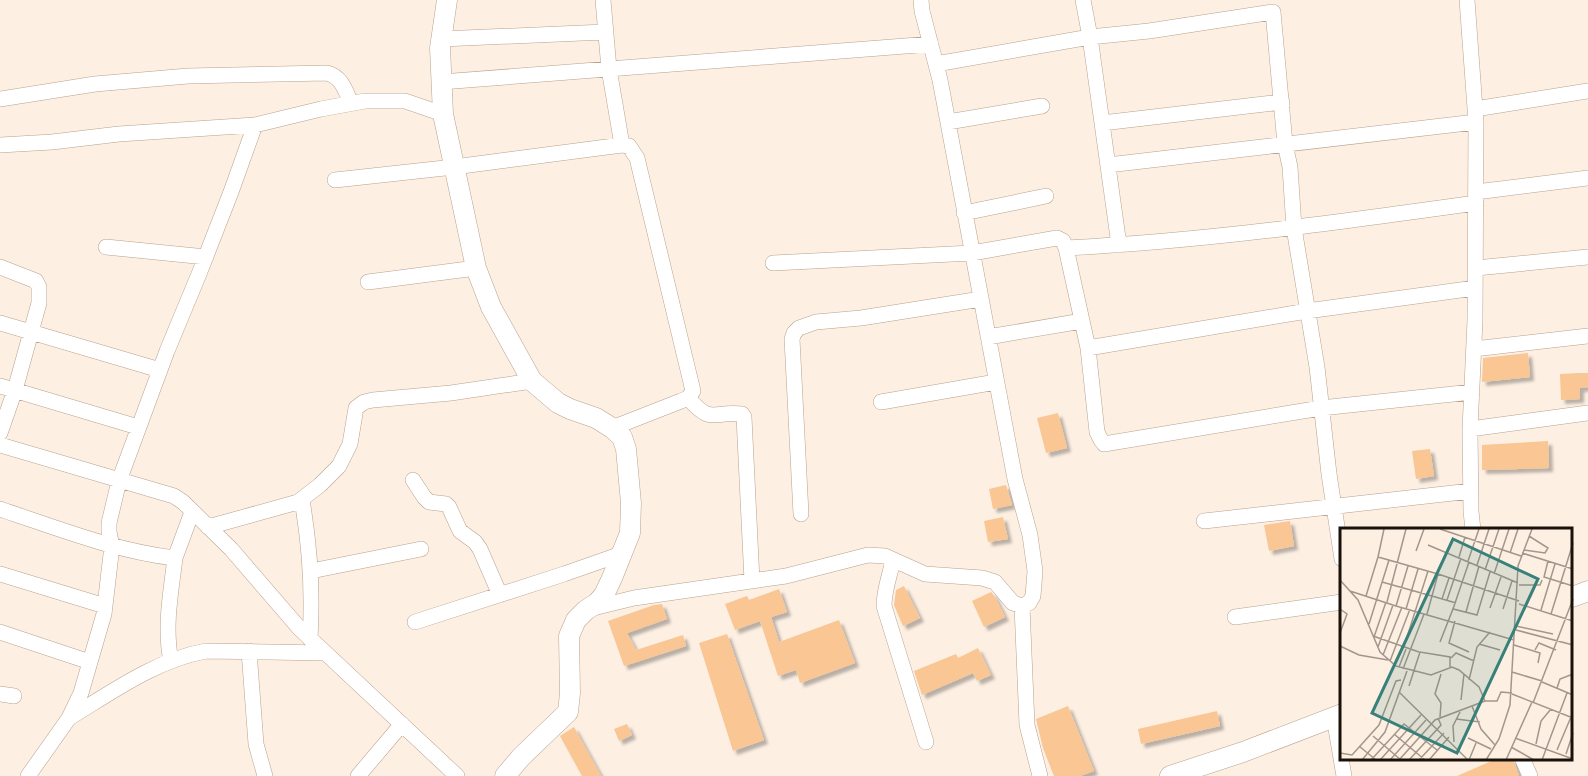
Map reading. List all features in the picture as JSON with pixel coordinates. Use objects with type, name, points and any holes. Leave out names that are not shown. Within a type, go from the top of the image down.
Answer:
[{"type":"main road","points":[[447,0],[440,48],[443,114],[476,268],[491,307],[532,381],[558,403],[596,418],[622,437],[626,449],[631,503],[630,533],[604,595],[576,620],[568,636],[570,693],[568,712],[521,757],[505,776]]},
{"type":"main road","points":[[1573,597],[1588,591]]},
{"type":"main road","points":[[1170,776],[1243,752],[1338,716]]},
{"type":"street","points":[[603,0],[609,69],[622,145]]},
{"type":"street","points":[[586,610],[634,598],[786,576],[868,555],[885,556],[925,574],[982,578],[995,582],[1013,603],[1022,606],[1029,603],[1033,596],[1035,571],[1030,535],[1015,479],[948,122],[921,0]]},
{"type":"street","points":[[1083,0],[1119,246]]},
{"type":"street","points":[[1467,0],[1475,115],[1476,198],[1474,349],[1470,429],[1473,528]]},
{"type":"street","points":[[936,64],[1090,37],[1149,31],[1272,6],[1290,167],[1294,228],[1317,367],[1340,546]]},
{"type":"street","points":[[441,39],[605,32]]},
{"type":"street","points":[[441,82],[931,44]]},
{"type":"street","points":[[0,99],[95,84],[188,76],[327,72],[341,81],[351,103]]},
{"type":"street","points":[[1108,165],[1286,144],[1475,115],[1588,91]]},
{"type":"street","points":[[0,145],[255,126],[365,100],[405,102],[443,114]]},
{"type":"street","points":[[1102,123],[1282,102]]},
{"type":"street","points":[[948,122],[1042,106]]},
{"type":"street","points":[[28,776],[69,718],[81,693],[105,606],[112,546],[109,523],[119,481],[255,126]]},
{"type":"street","points":[[334,180],[629,146],[637,158],[693,391],[688,398],[612,428]]},
{"type":"street","points":[[1066,248],[1119,246],[1294,228],[1588,178]]},
{"type":"street","points":[[964,213],[1046,196]]},
{"type":"street","points":[[772,263],[972,253],[1058,238],[1063,241],[1066,248],[1088,348],[1097,432],[1104,444],[1321,408],[1472,392]]},
{"type":"street","points":[[106,247],[206,257]]},
{"type":"street","points":[[1476,268],[1588,257]]},
{"type":"street","points":[[0,267],[36,281],[39,287],[39,303],[32,332],[0,433]]},
{"type":"street","points":[[368,282],[476,268]]},
{"type":"street","points":[[1088,348],[1307,311],[1475,288]]},
{"type":"street","points":[[801,514],[792,339],[794,333],[799,328],[816,322],[861,318],[981,299]]},
{"type":"street","points":[[988,337],[1082,321]]},
{"type":"street","points":[[0,323],[160,370]]},
{"type":"street","points":[[1474,349],[1588,336]]},
{"type":"street","points":[[208,527],[302,500],[339,466],[350,444],[356,408],[364,402],[452,393],[532,381]]},
{"type":"street","points":[[881,402],[996,382]]},
{"type":"street","points":[[0,386],[138,427]]},
{"type":"street","points":[[688,398],[705,415],[742,414],[744,417],[752,581]]},
{"type":"street","points":[[1470,429],[1588,413]]},
{"type":"street","points":[[0,445],[174,496],[183,502],[231,549],[300,629],[457,776]]},
{"type":"street","points":[[413,480],[429,502],[447,504],[460,531],[475,542],[480,549],[500,595]]},
{"type":"street","points":[[1204,521],[1471,491]]},
{"type":"street","points":[[302,500],[311,571],[310,639]]},
{"type":"street","points":[[0,509],[112,546],[175,558]]},
{"type":"street","points":[[171,661],[168,624],[175,558],[192,512]]},
{"type":"street","points":[[311,571],[421,549]]},
{"type":"street","points":[[416,622],[621,554]]},
{"type":"street","points":[[893,560],[884,596],[884,606],[926,742]]},
{"type":"street","points":[[0,574],[105,606]]},
{"type":"street","points":[[1235,617],[1340,602]]},
{"type":"street","points":[[1022,606],[1027,725],[1040,776]]},
{"type":"street","points":[[0,632],[90,662]]},
{"type":"street","points":[[69,718],[124,685],[190,654],[206,651],[325,652]]},
{"type":"street","points":[[249,651],[256,744],[266,776]]},
{"type":"street","points":[[1338,716],[1340,736]]},
{"type":"street","points":[[358,776],[402,724]]},
{"type":"street","points":[[1342,761],[1344,776]]},
{"type":"street","points":[[1523,761],[1530,776]]},
{"type":"building","points":[[1528,353],[1530,377],[1482,382],[1483,358]]},
{"type":"building","points":[[1588,373],[1588,387],[1580,388],[1580,399],[1561,400],[1560,374]]},
{"type":"building","points":[[1058,413],[1067,448],[1046,453],[1037,418]]},
{"type":"building","points":[[1548,441],[1549,468],[1482,470],[1482,445]]},
{"type":"building","points":[[1430,449],[1434,476],[1416,479],[1412,451]]},
{"type":"building","points":[[1006,485],[1012,505],[993,509],[989,489]]},
{"type":"building","points":[[1003,517],[1008,539],[988,542],[984,521]]},
{"type":"building","points":[[1290,521],[1294,546],[1269,551],[1264,525]]},
{"type":"building","points":[[904,586],[920,618],[903,626],[894,605],[896,590]]},
{"type":"building","points":[[779,589],[787,612],[771,617],[779,642],[839,620],[855,663],[800,683],[796,670],[778,676],[760,621],[735,630],[725,604],[747,596],[749,600]]},
{"type":"building","points":[[991,592],[1005,617],[984,627],[972,601]]},
{"type":"building","points":[[662,604],[667,619],[627,633],[636,650],[683,635],[686,646],[624,666],[608,621]]},
{"type":"building","points":[[727,634],[764,740],[733,751],[699,643]]},
{"type":"building","points":[[978,648],[991,675],[977,681],[973,673],[922,695],[914,671],[956,654],[958,658]]},
{"type":"building","points":[[1068,706],[1094,771],[1080,776],[1054,776],[1043,748],[1036,719]]},
{"type":"building","points":[[1217,711],[1220,726],[1141,744],[1138,729]]},
{"type":"building","points":[[627,724],[632,735],[619,741],[614,729]]},
{"type":"building","points":[[574,727],[601,776],[582,776],[560,736]]},
{"type":"building","points":[[1491,761],[1514,761],[1519,776],[1457,776]]}]
